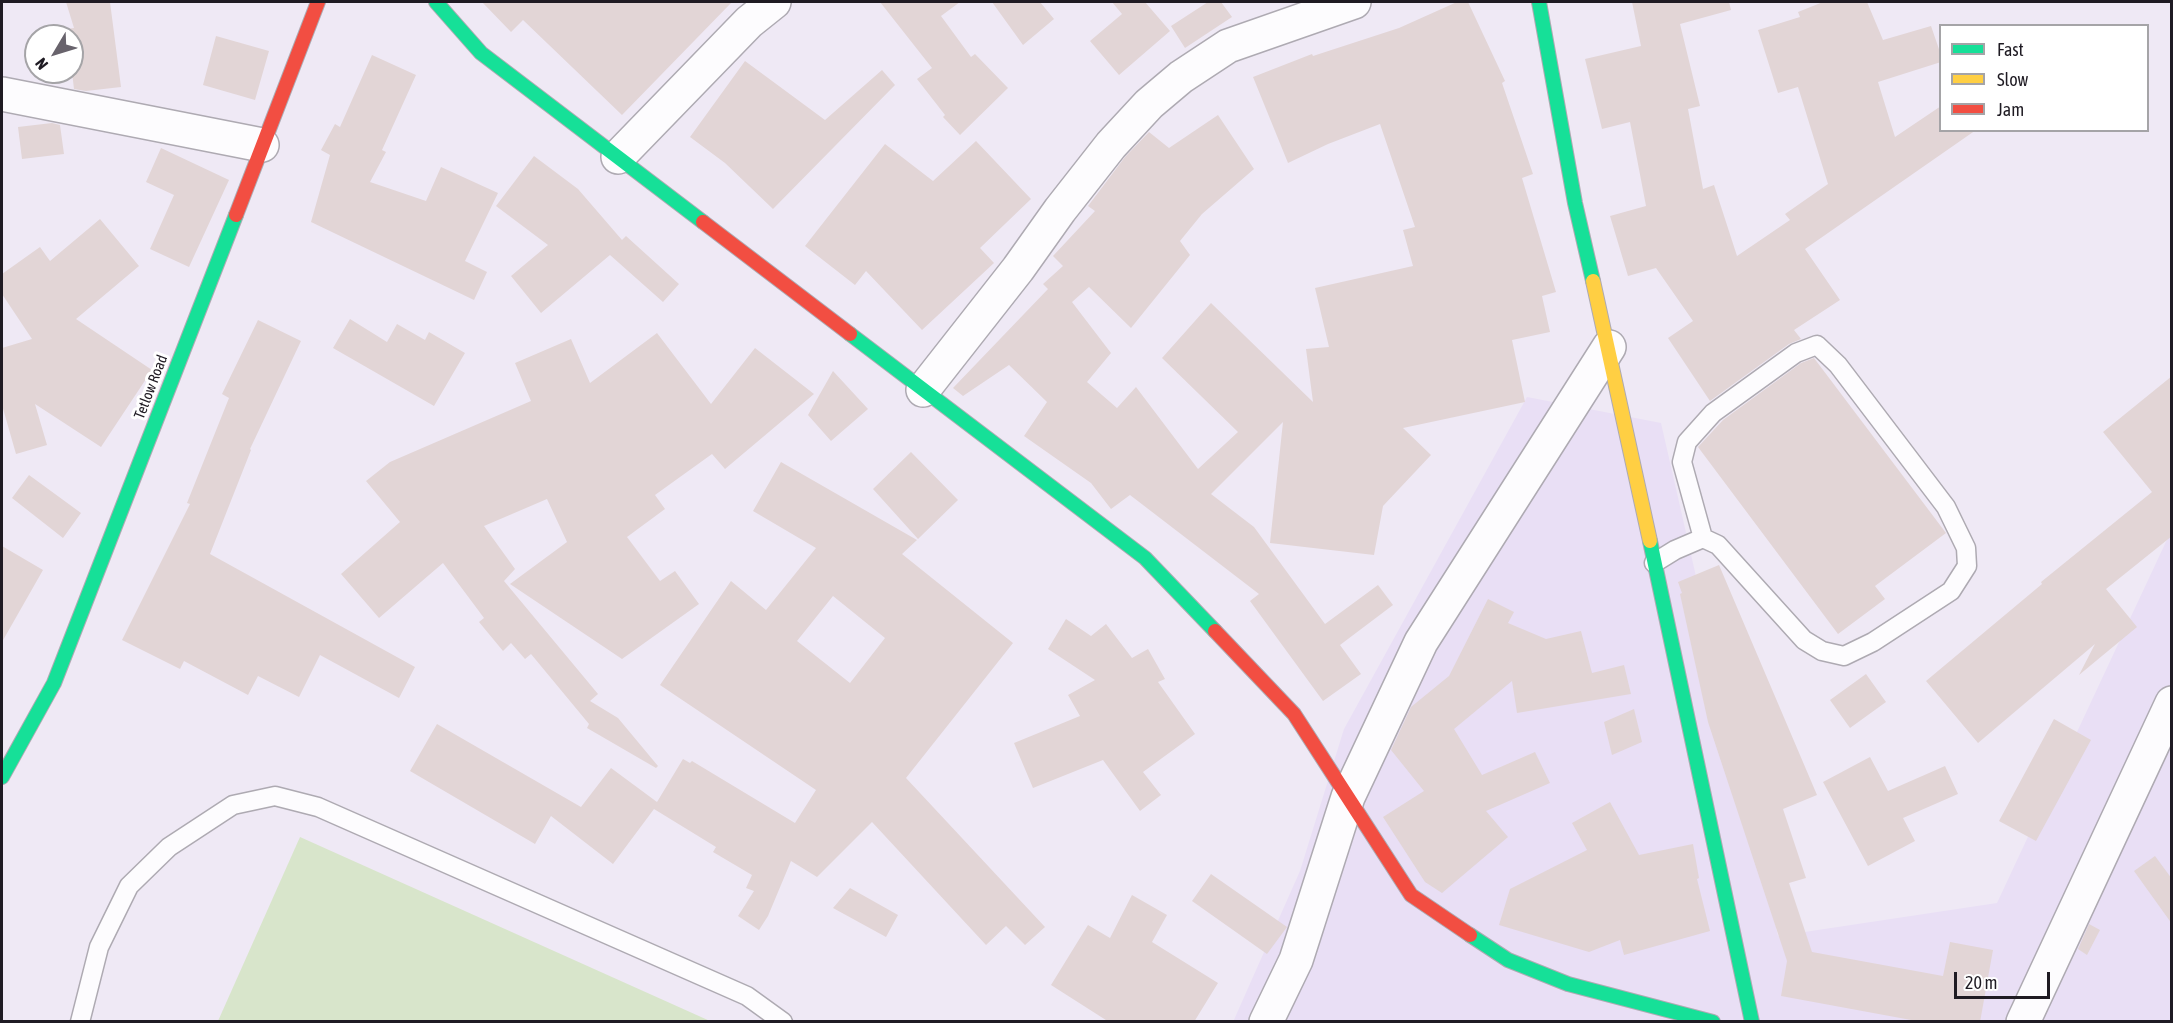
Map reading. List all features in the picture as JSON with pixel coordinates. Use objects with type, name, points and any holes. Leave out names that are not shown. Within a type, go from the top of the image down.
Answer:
[{"type":"street","name":"Tetlow Road","points":[[2,777],[54,684],[318,2]]},
{"type":"street","points":[[436,2],[481,53],[1145,558],[1294,714],[1411,895],[1508,960],[1568,984],[1713,1022]]},
{"type":"street","points":[[618,158],[749,22],[774,2]]},
{"type":"street","points":[[923,390],[1018,269],[1067,200],[1111,145],[1149,104],[1181,77],[1227,46],[1354,2]]},
{"type":"street","points":[[1539,2],[1575,203],[1609,347],[1752,1022]]},
{"type":"street","points":[[2,94],[262,145]]},
{"type":"street","points":[[1266,1022],[1296,960],[1348,797],[1421,642],[1609,347]]},
{"type":"street","points":[[2023,1022],[2172,703]]},
{"type":"lane","points":[[1654,563],[1675,550],[1703,538],[1718,545],[1804,640],[1822,651],[1844,656],[1873,642],[1951,591],[1967,566],[1966,548],[1946,507],[1838,365],[1817,345],[1796,353],[1713,413],[1687,442],[1682,462],[1703,538]]},
{"type":"lane","points":[[80,1022],[99,947],[129,886],[169,848],[233,806],[275,796],[318,807],[747,996],[783,1022]]},
{"type":"shaded area","points":[[1527,397],[1661,423],[1778,936],[1997,903],[2171,531],[2171,1021],[1233,1022],[1300,871],[1344,729]]},
{"type":"green space","points":[[300,837],[710,1021],[218,1021]]},
{"type":"building","points":[[66,2],[110,2],[121,87],[86,91],[74,89],[73,84],[84,84],[84,24],[73,24]]},
{"type":"building","points":[[482,2],[732,2],[622,115],[523,20],[511,32]]},
{"type":"building","points":[[880,2],[960,2],[941,16],[971,57],[975,54],[1008,88],[960,135],[943,117],[945,115],[917,79],[932,68]]},
{"type":"building","points":[[992,2],[1040,2],[1054,19],[1023,45]]},
{"type":"building","points":[[1112,2],[1145,2],[1170,31],[1119,75],[1090,41],[1122,14]]},
{"type":"building","points":[[1208,2],[1221,2],[1232,17],[1185,48],[1171,26]]},
{"type":"building","points":[[1457,2],[1468,2],[1505,81],[1502,83],[1533,174],[1522,178],[1556,292],[1542,296],[1550,332],[1512,340],[1525,402],[1403,428],[1431,455],[1383,506],[1374,555],[1270,543],[1283,422],[1211,494],[1254,527],[1325,624],[1378,585],[1393,605],[1340,645],[1361,674],[1323,701],[1250,601],[1259,594],[1130,495],[1111,509],[1091,483],[1024,436],[1047,402],[1009,365],[963,396],[953,388],[1048,289],[1043,284],[1063,266],[1053,256],[1095,211],[1088,206],[1125,157],[1149,132],[1169,148],[1218,115],[1254,169],[1202,214],[1180,241],[1190,255],[1131,328],[1089,287],[1072,302],[1111,353],[1087,382],[1117,408],[1136,387],[1198,469],[1238,432],[1162,358],[1211,303],[1313,402],[1306,349],[1329,347],[1315,288],[1413,266],[1403,230],[1415,227],[1380,124],[1328,144],[1288,163],[1253,77],[1312,54],[1313,56],[1399,28]]},
{"type":"building","points":[[1632,2],[1729,2],[1731,10],[1680,24],[1700,106],[1688,109],[1703,189],[1714,185],[1737,256],[1790,220],[1785,214],[1828,184],[1798,87],[1778,93],[1758,30],[1800,17],[1798,12],[1823,2],[1867,2],[1883,40],[1931,26],[1939,49],[1939,63],[1878,82],[1895,137],[1939,107],[1939,132],[1973,132],[1805,249],[1840,300],[1794,330],[1801,339],[1789,344],[1710,401],[1668,338],[1693,321],[1656,268],[1628,276],[1610,216],[1646,206],[1630,122],[1602,129],[1585,59],[1641,46]]},
{"type":"building","points":[[216,36],[269,51],[255,100],[203,85]]},
{"type":"building","points":[[372,55],[416,75],[382,150],[386,152],[370,182],[426,201],[441,167],[498,193],[465,261],[487,272],[474,300],[311,222],[330,155],[321,150],[335,124],[340,127]]},
{"type":"building","points":[[745,61],[825,120],[882,70],[895,85],[773,209],[725,163],[690,137]]},
{"type":"building","points":[[52,123],[60,125],[64,154],[22,159],[18,127]]},
{"type":"building","points":[[976,141],[1031,199],[980,248],[994,263],[922,330],[866,271],[855,285],[805,246],[885,144],[933,181]]},
{"type":"building","points":[[161,148],[229,180],[189,267],[150,249],[174,195],[146,182]]},
{"type":"building","points":[[534,156],[578,189],[622,240],[626,236],[679,284],[663,302],[610,255],[541,313],[511,276],[548,245],[496,206]]},
{"type":"building","points":[[100,219],[139,266],[76,319],[152,370],[101,447],[35,404],[47,445],[16,454],[2,405],[2,348],[32,339],[2,294],[2,274],[40,247],[50,261]]},
{"type":"building","points":[[350,319],[387,342],[397,324],[425,340],[429,332],[465,353],[434,406],[333,348]]},
{"type":"building","points":[[258,320],[301,341],[250,449],[210,554],[415,667],[399,698],[320,655],[299,697],[258,676],[248,695],[184,661],[180,669],[122,640],[190,504],[187,503],[229,398],[222,394]]},
{"type":"building","points":[[657,333],[711,404],[755,348],[814,394],[725,469],[712,454],[655,495],[665,509],[627,537],[660,581],[675,571],[699,604],[622,659],[510,584],[567,542],[547,499],[484,526],[515,569],[504,581],[598,694],[590,701],[618,718],[658,766],[656,768],[587,728],[589,724],[531,654],[525,659],[511,643],[503,651],[479,622],[484,618],[443,563],[379,618],[341,574],[400,522],[366,481],[390,462],[531,401],[515,363],[571,339],[590,383]]},
{"type":"building","points":[[1814,358],[1946,533],[1875,586],[1885,599],[1838,634],[1698,447],[1723,420],[1801,363]]},
{"type":"building","points":[[833,371],[868,409],[831,441],[808,415]]},
{"type":"building","points":[[2172,376],[2172,536],[2106,589],[2137,627],[2079,675],[2095,644],[1978,743],[1926,681],[2042,584],[2041,582],[2152,492],[2103,432]]},
{"type":"building","points":[[911,452],[958,500],[918,539],[873,489]]},
{"type":"building","points":[[781,462],[917,540],[902,554],[1013,643],[906,778],[1045,927],[1025,945],[1006,926],[986,945],[872,822],[817,877],[791,861],[768,916],[759,930],[738,916],[754,891],[746,888],[752,875],[713,852],[716,847],[654,809],[613,864],[551,816],[535,844],[410,771],[437,724],[581,807],[611,768],[657,802],[683,759],[690,763],[692,761],[795,823],[816,790],[660,685],[731,581],[766,610],[816,548],[753,511]],"holes":[[[833,596],[885,638],[850,683],[797,641]]]},
{"type":"building","points":[[29,475],[81,513],[63,538],[12,498]]},
{"type":"building","points":[[2,546],[43,570],[2,642]]},
{"type":"building","points":[[1719,565],[1817,795],[1783,809],[1806,878],[1789,883],[1812,952],[1943,976],[1950,942],[1993,950],[1980,1022],[1922,1022],[1781,996],[1787,961],[1708,722],[1678,582]]},
{"type":"building","points":[[1488,599],[1514,612],[1508,623],[1546,639],[1581,631],[1592,673],[1624,665],[1631,694],[1517,713],[1512,681],[1454,729],[1482,775],[1535,752],[1550,783],[1486,811],[1508,837],[1442,893],[1425,882],[1383,817],[1424,791],[1391,750],[1411,707],[1449,676]]},
{"type":"building","points":[[1066,619],[1091,636],[1106,624],[1132,658],[1148,649],[1165,679],[1158,682],[1195,734],[1143,772],[1161,795],[1140,811],[1103,760],[1033,788],[1014,743],[1080,716],[1068,695],[1095,680],[1048,649]]},
{"type":"building","points":[[1866,674],[1886,702],[1850,728],[1830,700]]},
{"type":"building","points":[[1634,709],[1642,742],[1612,755],[1604,722]]},
{"type":"building","points":[[2054,719],[2091,740],[2036,841],[1999,821]]},
{"type":"building","points":[[1870,757],[1888,791],[1945,766],[1958,794],[1903,818],[1915,841],[1868,866],[1823,782]]},
{"type":"building","points":[[1610,802],[1639,855],[1693,844],[1699,878],[1697,879],[1710,931],[1624,955],[1620,940],[1589,952],[1499,925],[1510,889],[1587,850],[1572,823]]},
{"type":"building","points":[[2155,856],[2172,879],[2172,924],[2134,871]]},
{"type":"building","points":[[1211,874],[1287,927],[1267,954],[1192,901]]},
{"type":"building","points":[[850,888],[898,915],[886,937],[833,908]]},
{"type":"building","points":[[1132,895],[1167,915],[1152,942],[1218,983],[1194,1022],[1109,1022],[1051,985],[1088,925],[1110,938]]},
{"type":"building","points":[[2089,924],[2100,930],[2087,955],[2078,949]]},
{"type":"traffic: fast","points":[[436,2],[481,53],[703,222]]},
{"type":"traffic: fast","points":[[1539,2],[1575,203],[1593,281]]},
{"type":"traffic: fast","points":[[2,777],[54,683],[236,215]]},
{"type":"traffic: fast","points":[[850,334],[1145,558],[1215,631]]},
{"type":"traffic: fast","points":[[1650,541],[1752,1022]]},
{"type":"traffic: fast","points":[[1470,935],[1508,960],[1568,984],[1713,1022]]},
{"type":"traffic: slow","points":[[1593,281],[1650,541]]},
{"type":"traffic: jam","points":[[236,215],[318,2]]},
{"type":"traffic: jam","points":[[703,222],[850,334]]},
{"type":"traffic: jam","points":[[1215,631],[1294,714],[1411,895],[1470,935]]}]
